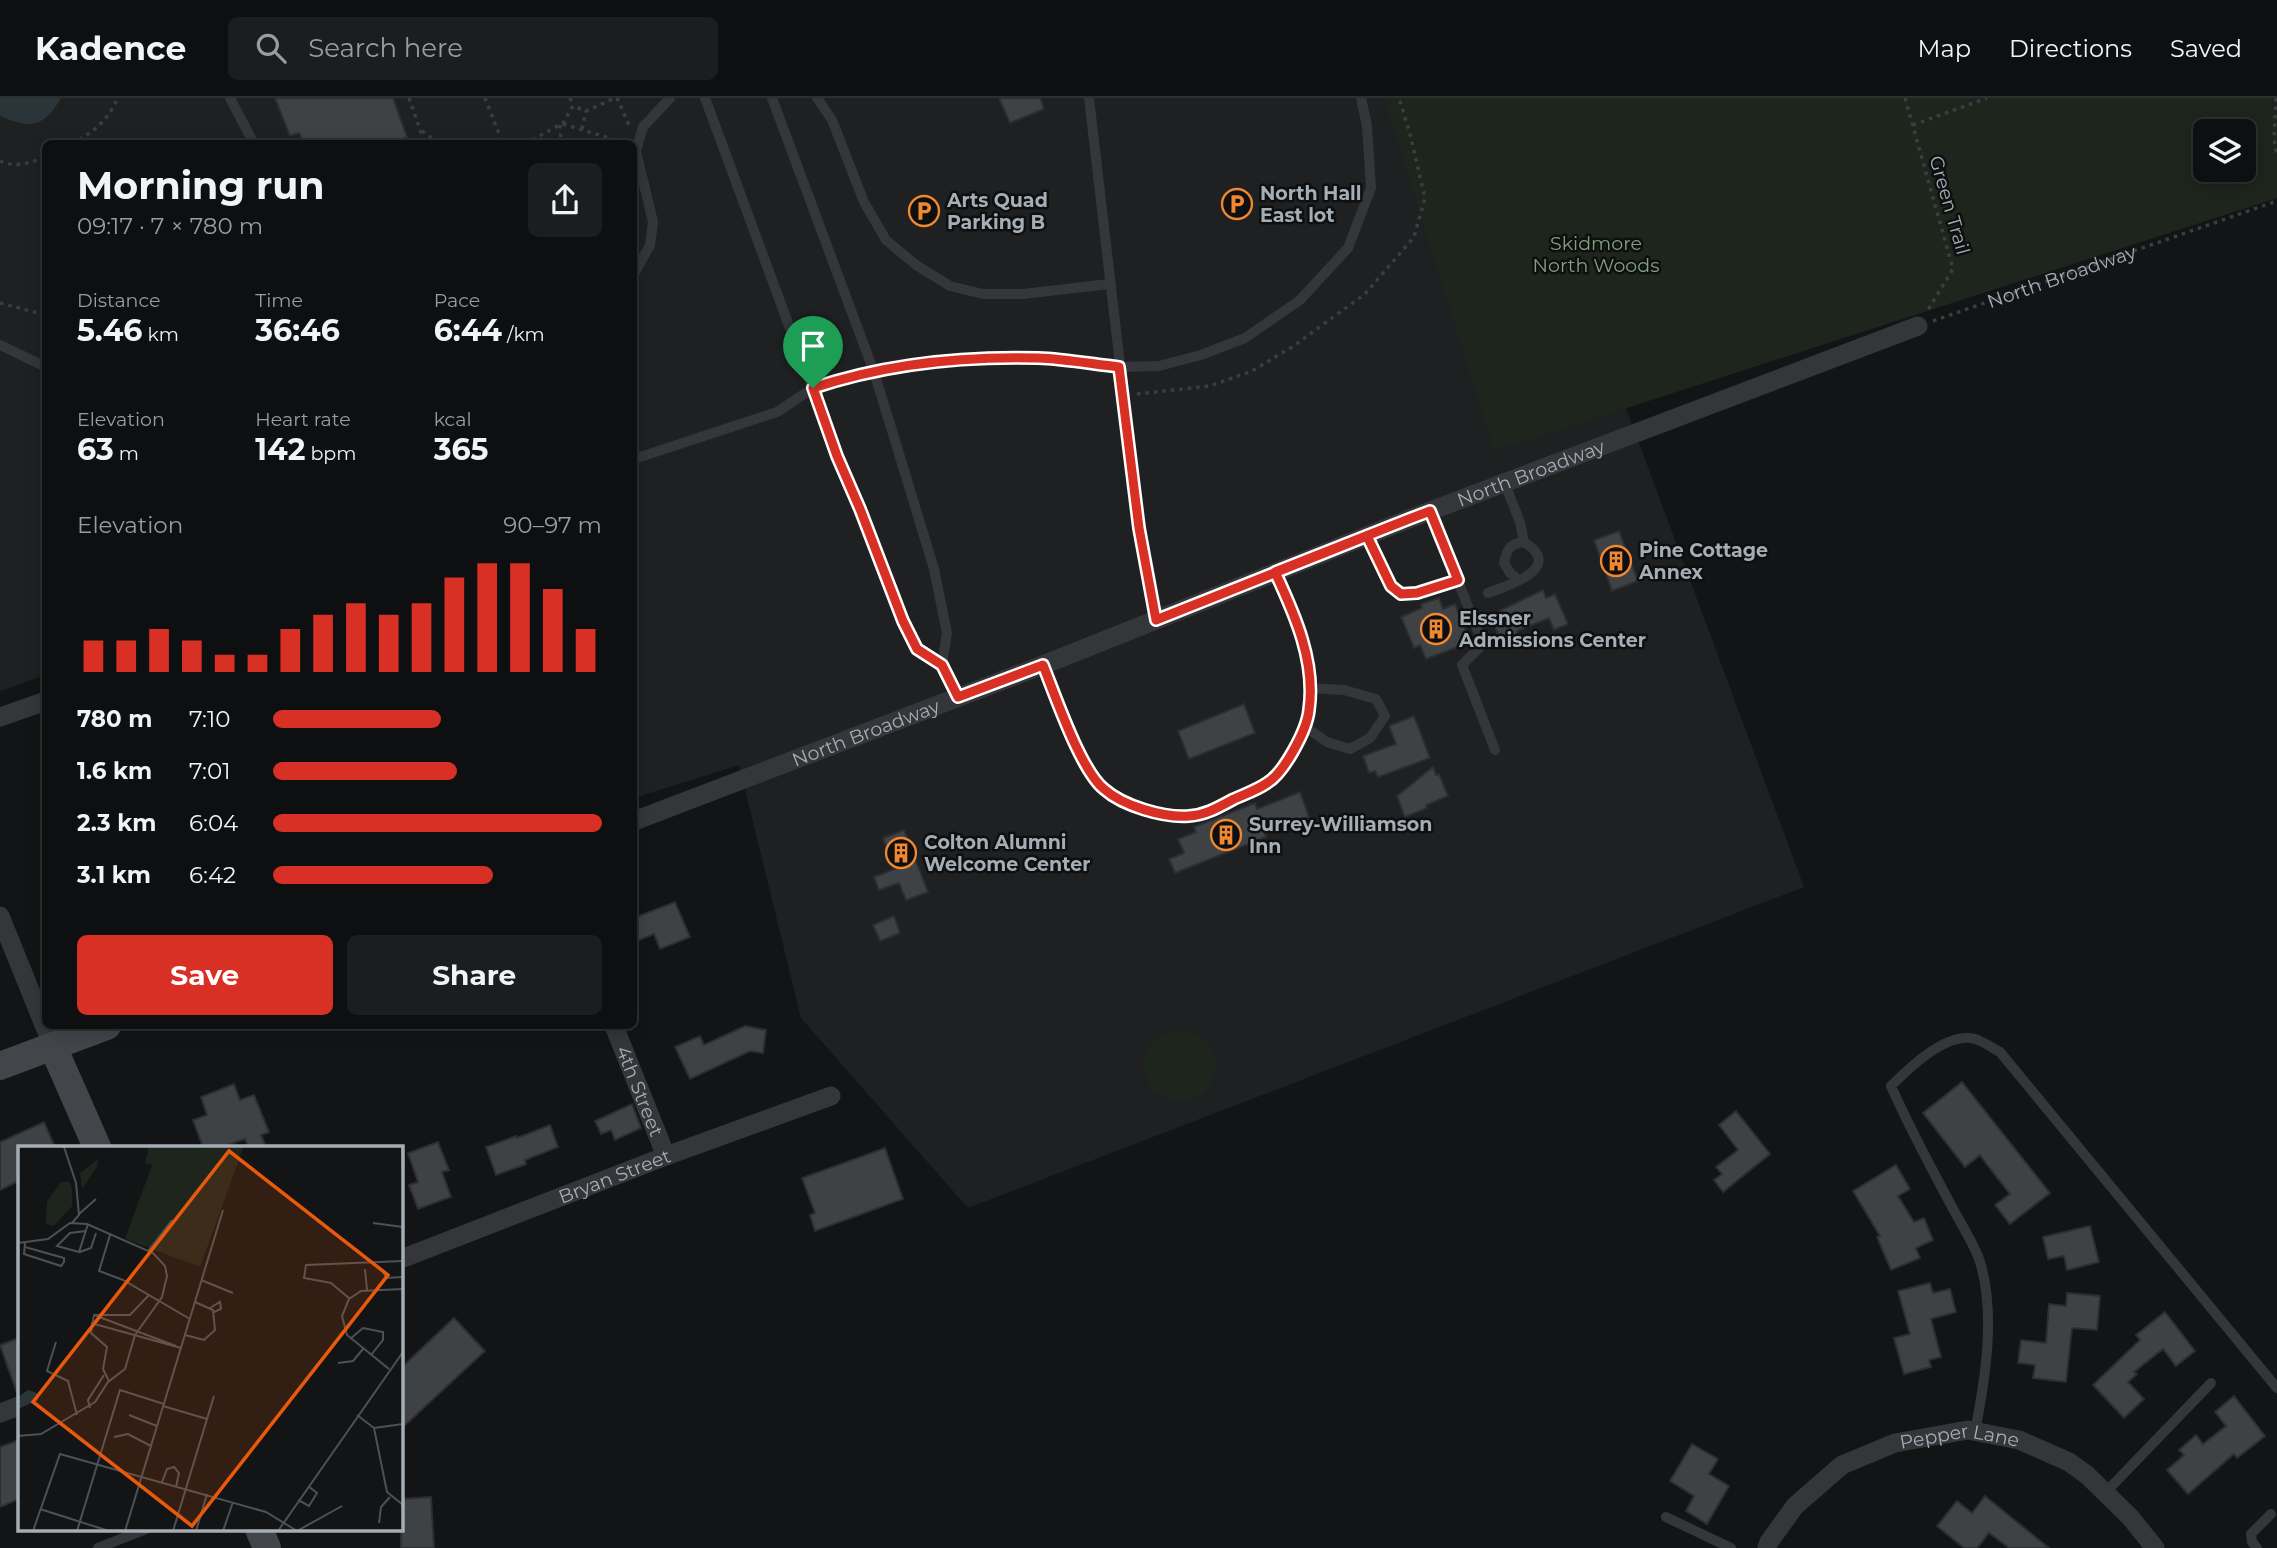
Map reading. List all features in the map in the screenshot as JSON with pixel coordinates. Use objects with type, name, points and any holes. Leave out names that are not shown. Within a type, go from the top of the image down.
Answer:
[{"type":"street","name":"North Broadway","points":[[637,820],[1043,665],[1504,482],[1918,326]]},
{"type":"street","points":[[0,717],[42,702]]},
{"type":"street","points":[[0,916],[42,1020]]},
{"type":"street","points":[[46,1029],[97,1146]]},
{"type":"street","points":[[0,1066],[99,1029]]},
{"type":"street","name":"4th Street","points":[[615,1029],[666,1157]]},
{"type":"street","name":"Bryan Street","points":[[402,1259],[831,1096]]},
{"type":"street","points":[[0,1413],[18,1406]]},
{"type":"street","name":"Pepper Lane","points":[[1767,1548],[1795,1506],[1842,1465],[1895,1443],[1969,1430],[2019,1440],[2070,1462],[2130,1517],[2155,1548]]},
{"type":"street","points":[[259,1530],[267,1548]]},
{"type":"lane","points":[[230,98],[252,140]]},
{"type":"lane","points":[[637,148],[643,127],[670,98]]},
{"type":"lane","points":[[705,98],[837,456],[903,621],[917,649],[942,665],[958,697]]},
{"type":"lane","points":[[772,98],[874,372],[934,569],[947,633],[942,665]]},
{"type":"lane","points":[[817,98],[832,120],[864,202],[886,240],[916,265],[950,286],[983,294],[1024,294],[1110,284]]},
{"type":"lane","points":[[1089,98],[1139,528],[1156,620]]},
{"type":"lane","points":[[637,458],[777,412],[813,388],[874,372],[935,361],[974,359],[1039,358],[1119,367],[1159,366],[1201,355],[1245,338],[1300,300],[1348,248],[1371,188],[1367,126],[1361,98]]},
{"type":"lane","points":[[637,155],[653,222],[650,245],[637,269]]},
{"type":"lane","points":[[0,345],[42,365]]},
{"type":"lane","points":[[1504,482],[1520,522],[1524,542]]},
{"type":"lane","points":[[1430,511],[1483,644],[1462,665],[1494,750]]},
{"type":"lane","points":[[1367,536],[1391,586],[1401,594],[1417,593],[1458,580]]},
{"type":"lane","points":[[1488,593],[1519,580],[1534,571],[1538,564],[1537,555],[1524,542],[1516,543],[1506,551],[1504,563],[1510,573],[1519,580]]},
{"type":"lane","points":[[1043,665],[1081,757],[1102,788],[1123,801],[1152,812],[1188,816],[1209,812],[1270,782],[1297,746],[1309,712],[1309,666],[1292,608],[1275,572]]},
{"type":"lane","points":[[1304,726],[1327,742],[1350,749],[1370,738],[1385,716],[1376,699],[1344,690],[1310,688]]},
{"type":"lane","points":[[1975,1432],[1984,1387],[1987,1327],[1987,1293],[1980,1260],[1913,1134],[1891,1086],[1918,1060],[1950,1041],[1973,1038],[2000,1052],[2277,1388]]},
{"type":"lane","points":[[2105,1493],[2211,1383]]},
{"type":"lane","points":[[2257,1548],[2252,1542],[2251,1534],[2271,1514]]},
{"type":"lane","points":[[1666,1517],[1731,1548]]},
{"type":"lane","points":[[98,1548],[143,1530]]},
{"type":"path","points":[[79,140],[108,118],[118,98]]},
{"type":"path","points":[[409,98],[424,140]]},
{"type":"path","points":[[485,98],[501,140]]},
{"type":"path","points":[[570,98],[573,106],[586,111],[616,98],[630,128]]},
{"type":"path","name":"Green Trail","points":[[1905,98],[1953,269],[1918,326]]},
{"type":"path","points":[[1913,125],[1987,98]]},
{"type":"path","points":[[2276,98],[2274,138],[2277,157]]},
{"type":"path","points":[[533,140],[561,124],[573,106]]},
{"type":"path","points":[[582,129],[586,111]]},
{"type":"path","points":[[561,124],[616,140]]},
{"type":"path","points":[[561,124],[561,140]]},
{"type":"path","points":[[420,130],[436,140]]},
{"type":"path","points":[[626,140],[627,135]]},
{"type":"path","points":[[0,161],[26,165],[42,159]]},
{"type":"path","name":"North Broadway","points":[[1918,326],[2277,201]]},
{"type":"path","points":[[0,303],[42,314]]},
{"type":"shaded area","points":[[0,98],[2277,98],[2277,198],[1626,408],[1804,887],[968,1208],[801,1018],[739,765],[637,797],[637,140],[42,140],[42,676],[0,691]]},
{"type":"shaded area","points":[[0,98],[61,98],[49,115],[28,124],[0,116]]},
{"type":"green space","name":"Skidmore North Woods","points":[[1384,98],[2277,98],[2277,198],[1494,451]]},
{"type":"green space","points":[[1180,1030],[1200,1036],[1210,1046],[1216,1066],[1210,1086],[1200,1096],[1180,1102],[1160,1096],[1150,1086],[1144,1066],[1150,1046],[1160,1036]]},
{"type":"building","points":[[275,98],[393,98],[407,137],[401,140],[302,140],[299,133],[290,136]]},
{"type":"building","points":[[999,98],[1040,98],[1044,109],[1010,123]]},
{"type":"building","name":"Pine Cottage Annex","points":[[1619,531],[1638,581],[1612,591],[1594,540]]},
{"type":"building","points":[[1543,590],[1546,598],[1555,594],[1568,624],[1554,630],[1549,618],[1517,631],[1518,634],[1501,641],[1492,620],[1501,616],[1499,611]]},
{"type":"building","name":"Elssner Admissions Center","points":[[1439,598],[1443,609],[1455,604],[1471,642],[1426,659],[1420,645],[1414,648],[1401,617],[1422,608],[1421,604]]},
{"type":"building","points":[[1244,704],[1255,733],[1189,759],[1178,731]]},
{"type":"building","points":[[1414,716],[1430,758],[1378,777],[1375,771],[1369,773],[1363,756],[1396,744],[1389,726]]},
{"type":"building","points":[[1433,767],[1436,775],[1439,774],[1448,796],[1405,817],[1397,796]]},
{"type":"building","name":"Surrey-Williamson Inn","points":[[1300,792],[1309,817],[1175,873],[1169,859],[1184,853],[1178,839],[1196,832],[1194,827],[1255,803],[1257,809]]},
{"type":"building","name":"Colton Alumni Welcome Center","points":[[904,830],[928,892],[906,900],[899,883],[879,890],[874,877],[895,869],[883,838]]},
{"type":"building","points":[[675,902],[690,937],[660,949],[654,934],[637,941],[637,917]]},
{"type":"building","points":[[894,916],[900,933],[880,941],[873,925]]},
{"type":"building","points":[[745,1026],[766,1030],[763,1053],[750,1051],[690,1079],[675,1047],[700,1036],[704,1045]]},
{"type":"building","points":[[1962,1082],[2050,1193],[2010,1224],[1995,1205],[2010,1194],[1980,1155],[1965,1167],[1923,1113]]},
{"type":"building","points":[[234,1084],[240,1100],[254,1095],[269,1132],[261,1135],[266,1146],[248,1146],[245,1139],[225,1146],[203,1146],[193,1120],[207,1115],[201,1097]]},
{"type":"building","points":[[632,1104],[641,1128],[615,1140],[611,1130],[601,1134],[595,1121]]},
{"type":"building","points":[[1736,1111],[1770,1154],[1723,1192],[1714,1180],[1722,1174],[1716,1167],[1738,1150],[1719,1125]]},
{"type":"building","points":[[44,1122],[55,1146],[18,1146],[18,1181],[0,1190],[0,1142]]},
{"type":"building","points":[[550,1125],[558,1147],[525,1160],[526,1164],[496,1175],[486,1147]]},
{"type":"building","points":[[438,1142],[449,1170],[442,1172],[451,1197],[418,1209],[409,1185],[418,1182],[408,1153]]},
{"type":"building","points":[[885,1148],[903,1199],[815,1231],[810,1215],[815,1213],[802,1178]]},
{"type":"building","points":[[1896,1165],[1910,1189],[1898,1196],[1914,1222],[1924,1218],[1933,1240],[1916,1248],[1920,1258],[1891,1270],[1877,1237],[1880,1236],[1853,1191]]},
{"type":"building","points":[[2090,1226],[2099,1262],[2067,1270],[2064,1256],[2048,1259],[2043,1237]]},
{"type":"building","points":[[1930,1283],[1933,1293],[1950,1289],[1956,1312],[1931,1319],[1941,1357],[1929,1360],[1931,1367],[1904,1374],[1894,1338],[1910,1334],[1898,1291]]},
{"type":"building","points":[[2067,1293],[2100,1296],[2097,1330],[2072,1328],[2066,1382],[2033,1378],[2035,1365],[2018,1363],[2021,1340],[2046,1343],[2049,1304],[2066,1306]]},
{"type":"building","points":[[2165,1312],[2195,1351],[2176,1366],[2163,1349],[2134,1372],[2137,1374],[2128,1382],[2144,1399],[2124,1418],[2093,1385],[2140,1340],[2136,1335]]},
{"type":"building","points":[[454,1318],[485,1351],[402,1428],[402,1367]]},
{"type":"building","points":[[18,1338],[18,1393],[17,1393],[0,1345]]},
{"type":"building","points":[[2234,1396],[2265,1436],[2237,1458],[2234,1454],[2188,1494],[2167,1470],[2184,1455],[2179,1450],[2196,1435],[2203,1444],[2226,1426],[2215,1412]]},
{"type":"building","points":[[18,1440],[18,1499],[0,1507],[0,1447]]},
{"type":"building","points":[[1692,1444],[1718,1459],[1709,1474],[1729,1486],[1707,1524],[1686,1511],[1694,1496],[1670,1481]]},
{"type":"building","points":[[1985,1496],[2049,1548],[2009,1548],[1989,1533],[1977,1548],[1964,1548],[1937,1526],[1957,1501],[1972,1513]]},
{"type":"building","points":[[431,1497],[434,1548],[401,1548],[402,1499]]},
{"type":"place","name":"North Hall East lot","points":[[1237,204]]},
{"type":"place","name":"Arts Quad Parking B","points":[[924,211]]},
{"type":"place","name":"Pine Cottage Annex","points":[[1616,561]]},
{"type":"place","name":"Elssner Admissions Center","points":[[1436,629]]},
{"type":"place","name":"Surrey-Williamson Inn","points":[[1226,835]]},
{"type":"place","name":"Colton Alumni Welcome Center","points":[[901,853]]},
{"type":"route","points":[[813,388],[837,456],[903,621],[917,649],[942,665],[958,697],[1043,665],[1081,757],[1102,788],[1123,801],[1152,812],[1188,816],[1209,812],[1270,782],[1297,746],[1309,712],[1309,666],[1292,608],[1275,572],[1430,511],[1458,580],[1417,593],[1401,594],[1391,586],[1367,536],[1275,572],[1156,620],[1139,528],[1119,367],[1039,358],[935,361],[874,372],[813,388]]}]
